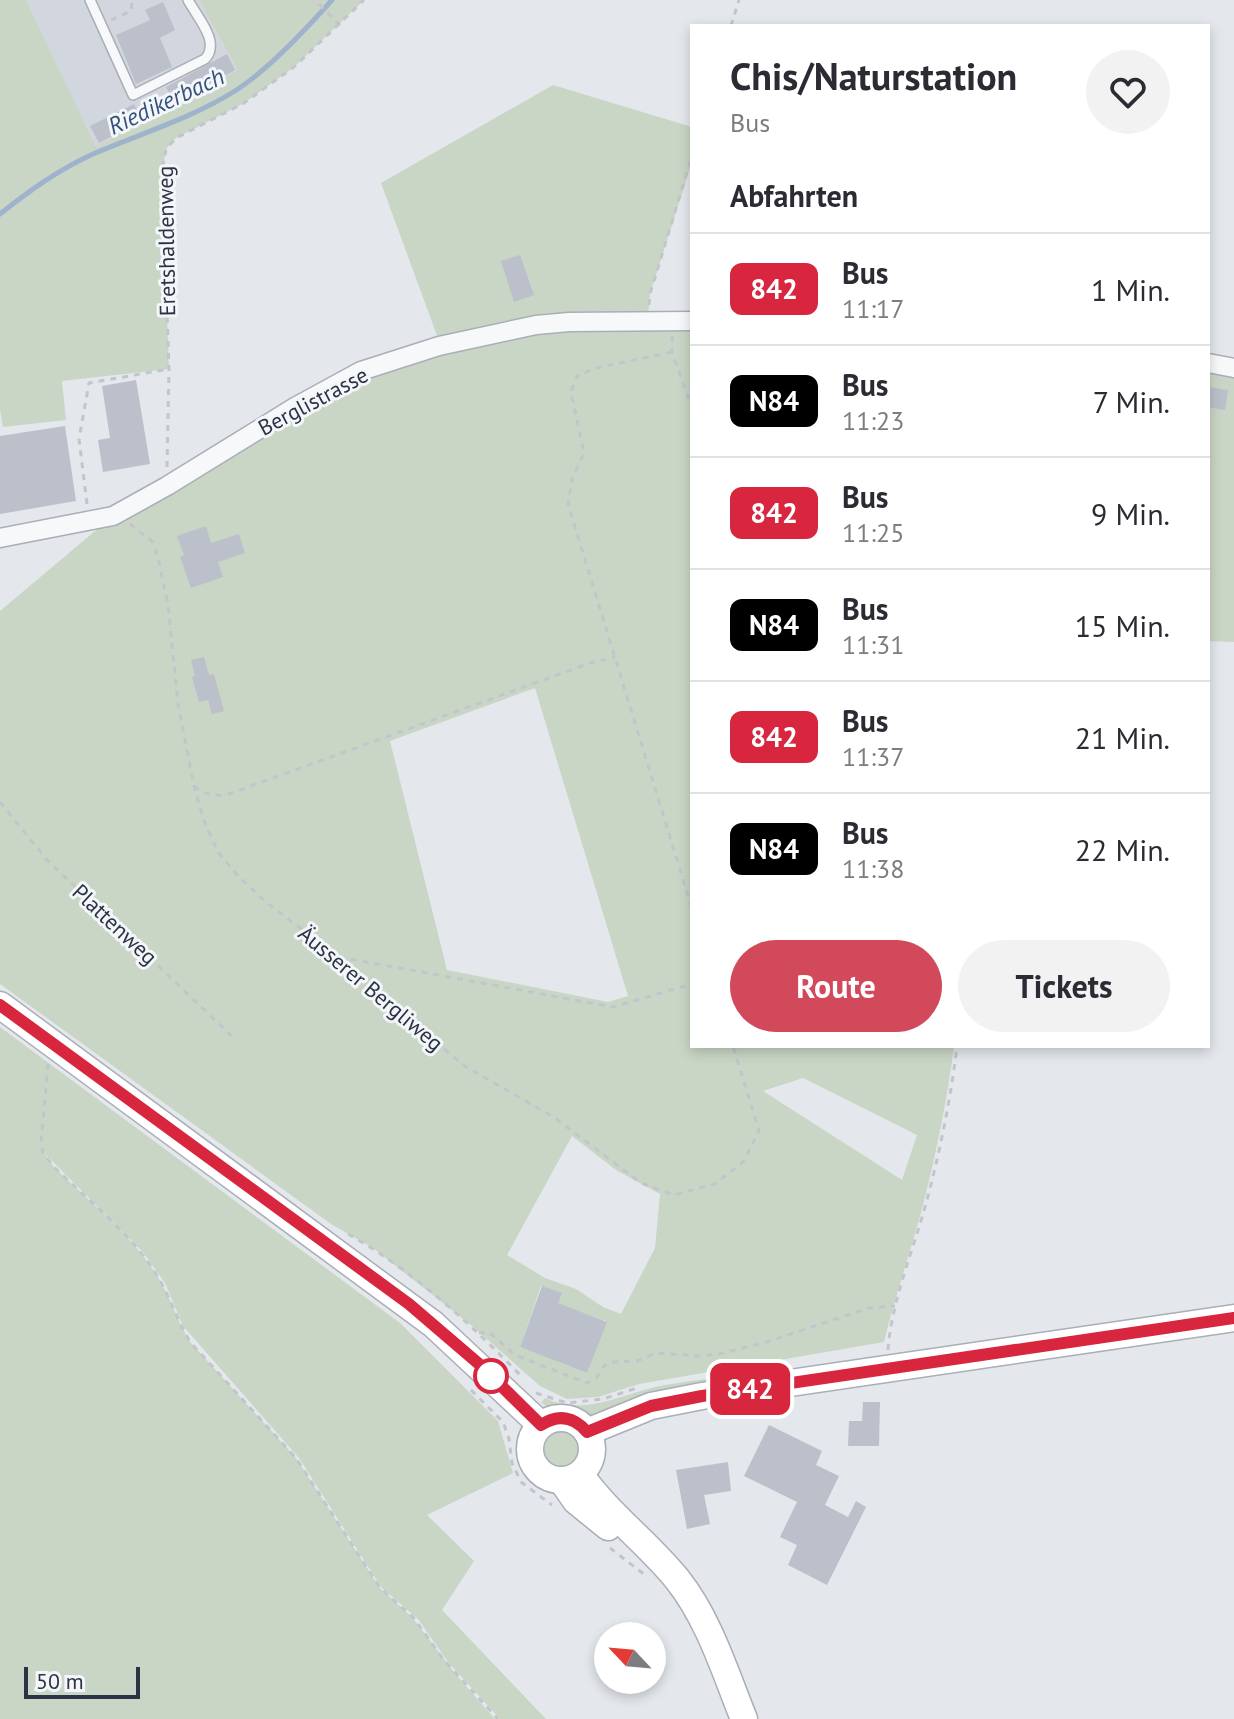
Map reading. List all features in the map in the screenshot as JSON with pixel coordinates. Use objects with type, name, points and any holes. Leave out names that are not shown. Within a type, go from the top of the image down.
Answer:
[{"type":"main road","points":[[0,1005],[397,1295],[479,1364],[541,1425]]},
{"type":"main road","points":[[587,1432],[651,1406],[670,1402],[1234,1318]]},
{"type":"main road","points":[[565,1487],[587,1467],[592,1450],[582,1425],[566,1418],[557,1418],[541,1425],[531,1439],[530,1456],[538,1471],[565,1487],[592,1491],[679,1582],[702,1619],[744,1719]]},
{"type":"street","name":"Berglistrasse","points":[[0,538],[113,516],[361,371],[439,346],[536,325],[690,321]]},
{"type":"street","points":[[1210,363],[1234,368]]},
{"type":"lane","points":[[90,0],[133,95],[205,59],[211,52],[212,43],[188,0]]},
{"type":"path","points":[[111,20],[131,11],[132,0]]},
{"type":"path","name":"Eretshaldenweg","points":[[167,486],[169,369],[162,171],[166,149],[176,138],[244,103],[294,67],[364,0]]},
{"type":"path","points":[[732,24],[739,0]]},
{"type":"path","points":[[319,4],[340,25]]},
{"type":"path","points":[[650,294],[690,163]]},
{"type":"path","points":[[690,402],[672,352],[596,368],[577,376],[571,392],[584,453],[572,479],[568,504],[690,902]]},
{"type":"path","points":[[89,521],[79,439],[89,383],[169,369]]},
{"type":"path","name":"Äusserer Bergliweg","points":[[113,516],[136,527],[152,541],[158,557],[168,605],[178,704],[204,821],[218,852],[267,903],[336,956],[463,1065],[555,1118],[641,1183],[674,1195],[715,1184],[743,1162],[759,1131],[734,1048]]},
{"type":"path","points":[[194,786],[204,793],[229,794],[590,663],[615,657]]},
{"type":"path","name":"Plattenweg","points":[[0,802],[47,860],[236,1040]]},
{"type":"path","points":[[336,956],[613,1007],[690,985]]},
{"type":"path","points":[[890,1368],[889,1334],[928,1197],[957,1048]]},
{"type":"path","points":[[48,1062],[40,1133],[43,1153],[140,1252],[163,1286],[190,1342],[296,1458],[380,1588],[413,1617],[443,1659],[498,1719]]},
{"type":"path","points":[[479,1333],[489,1332],[515,1355],[587,1383],[610,1362],[637,1361],[656,1353],[719,1354],[767,1342],[869,1308],[895,1306]]},
{"type":"path","points":[[503,1422],[512,1463],[521,1482],[565,1487]]},
{"type":"path","points":[[610,1548],[651,1580]]},
{"type":"shaded area","points":[[26,0],[199,0],[239,70],[96,148]]},
{"type":"green space","points":[[0,0],[26,0],[96,147],[238,70],[199,0],[364,0],[294,67],[244,103],[176,138],[166,149],[162,172],[169,369],[62,381],[66,420],[3,427],[0,410]]},
{"type":"green space","points":[[553,85],[690,126],[690,168],[650,294],[648,315],[690,317],[690,1048],[954,1048],[930,1175],[884,1342],[639,1384],[598,1397],[567,1399],[540,1386],[471,1325],[373,1248],[331,1224],[0,984],[0,611],[113,516],[363,361],[439,341],[381,183]],"holes":[[[535,688],[628,996],[608,1002],[447,970],[390,741]],[[803,1078],[917,1135],[902,1180],[763,1091]],[[572,1136],[616,1170],[660,1194],[655,1248],[621,1314],[603,1307],[576,1289],[545,1278],[507,1255]],[[541,1286],[561,1294],[539,1354],[520,1347]],[[577,1311],[606,1321],[587,1373],[558,1362]]]},
{"type":"green space","points":[[1210,362],[1234,366],[1234,642],[1210,641]]},
{"type":"green space","points":[[0,1027],[400,1323],[498,1421],[513,1473],[427,1515],[474,1561],[442,1610],[546,1719],[500,1719],[448,1662],[418,1619],[381,1587],[299,1458],[183,1326],[165,1283],[142,1251],[44,1153],[54,1167],[141,1253],[163,1286],[190,1342],[296,1458],[380,1588],[412,1617],[458,1677],[495,1719],[0,1719]]},
{"type":"green space","points":[[759,1373],[663,1393],[616,1405],[590,1416],[552,1409],[541,1403],[545,1398],[560,1403],[589,1405],[660,1386]]},
{"type":"green space","points":[[561,1430],[575,1436],[581,1450],[575,1464],[561,1470],[547,1464],[541,1450],[547,1436]]},
{"type":"building","points":[[163,2],[175,30],[160,38],[172,67],[136,84],[116,35],[150,20],[145,10]]},
{"type":"building","points":[[227,54],[235,70],[174,103],[166,87]]},
{"type":"building","points":[[134,104],[142,121],[99,143],[90,126]]},
{"type":"building","points":[[520,255],[534,295],[514,302],[501,261]]},
{"type":"building","points":[[136,380],[150,464],[103,472],[98,440],[110,438],[102,386]]},
{"type":"building","points":[[1210,387],[1228,390],[1225,410],[1210,407]]},
{"type":"building","points":[[65,426],[76,501],[0,514],[0,436]]},
{"type":"building","points":[[206,526],[211,543],[239,534],[245,553],[218,562],[223,577],[191,588],[180,557],[184,555],[177,536]]},
{"type":"building","points":[[204,657],[209,675],[214,674],[224,711],[212,714],[208,700],[199,702],[191,660]]},
{"type":"building","points":[[542,1286],[562,1293],[558,1303],[607,1322],[587,1373],[520,1347]]},
{"type":"building","points":[[863,1402],[880,1402],[879,1446],[848,1446],[849,1421],[862,1421]]},
{"type":"building","points":[[769,1425],[822,1451],[816,1465],[839,1476],[825,1505],[848,1517],[856,1501],[866,1507],[827,1585],[788,1565],[797,1545],[780,1537],[797,1502],[744,1476]]},
{"type":"building","points":[[728,1462],[731,1491],[704,1495],[710,1524],[687,1529],[676,1470]]},
{"type":"waterway","name":"Riedikerbach","points":[[0,214],[44,181],[80,160],[185,117],[238,89],[275,59],[332,0]]},
{"type":"bus line","name":"842","points":[[0,1005],[409,1304],[479,1364],[541,1425],[548,1420],[566,1418],[582,1425],[587,1432],[651,1406],[702,1396],[1234,1318]]}]
